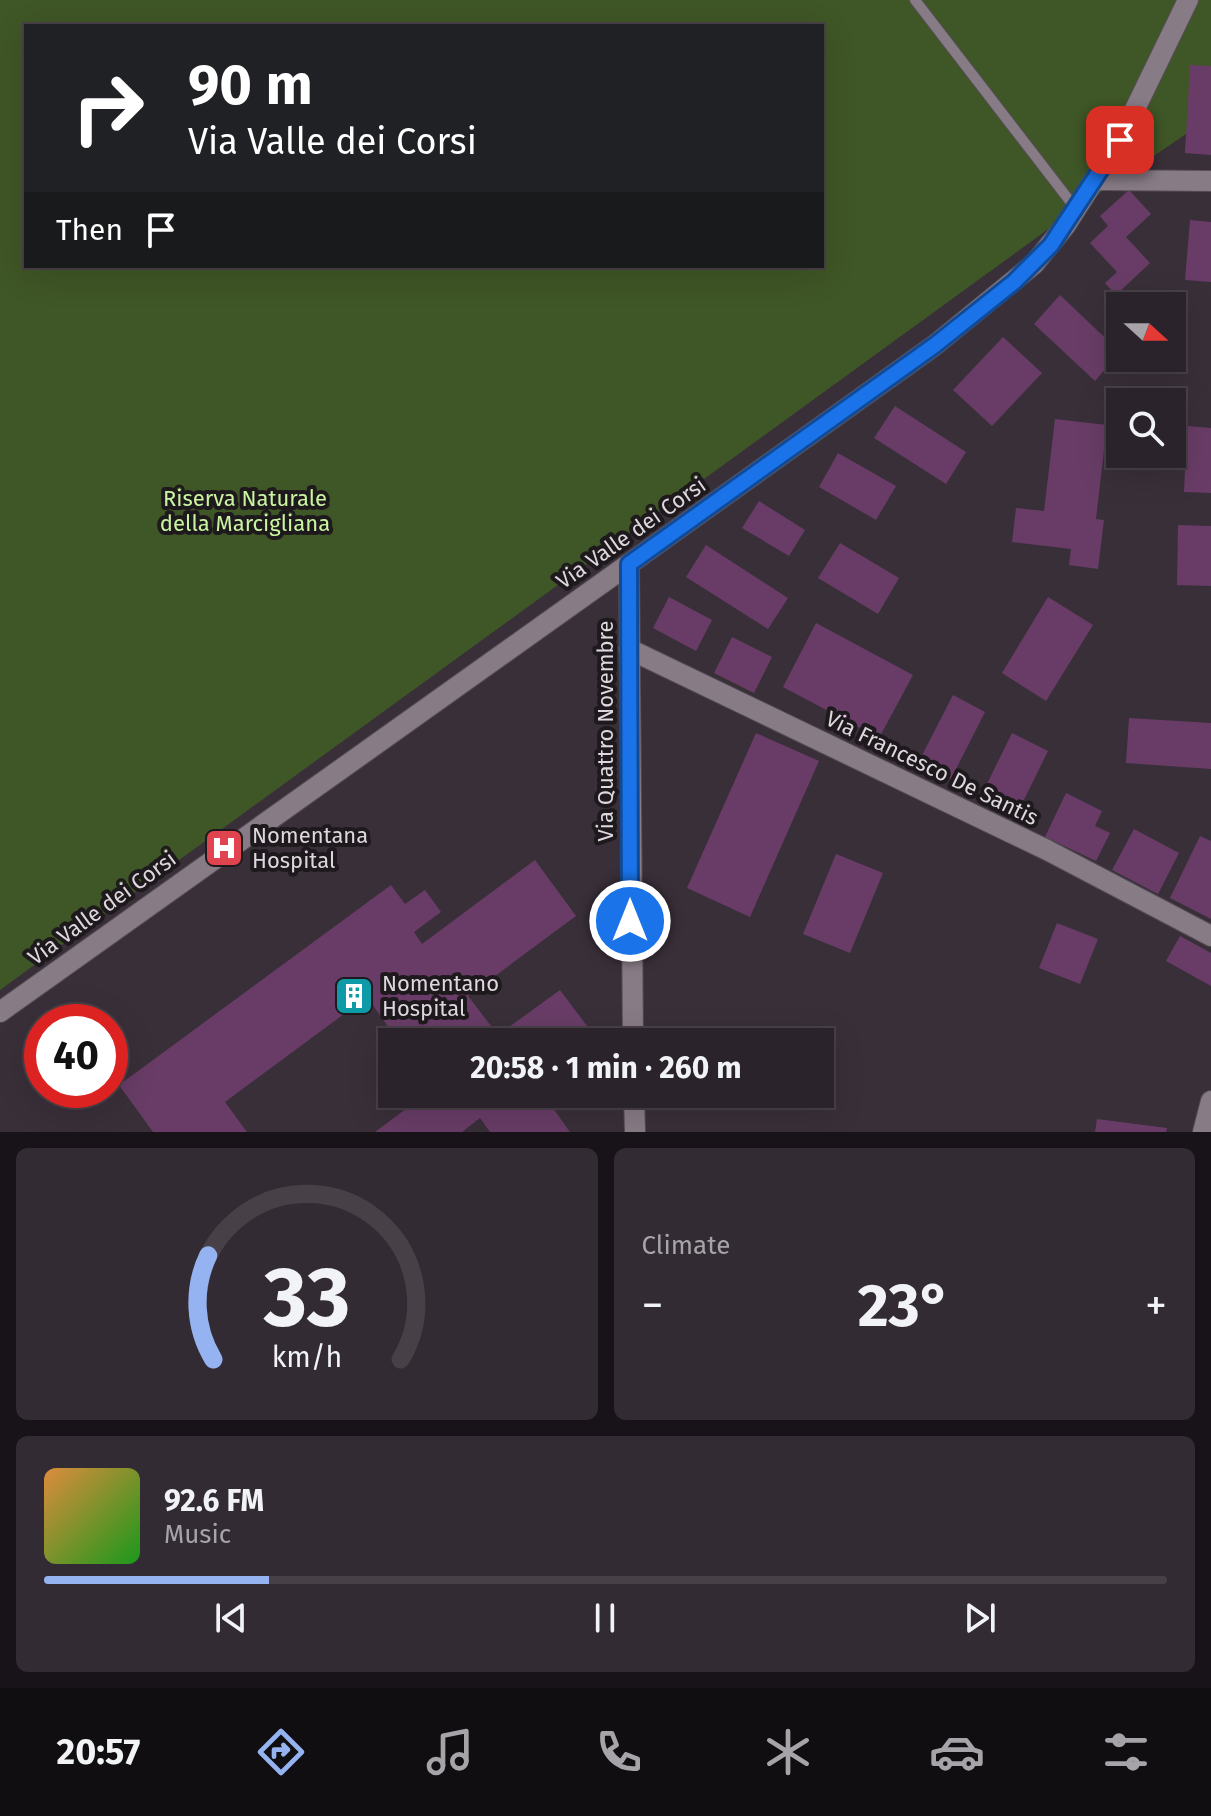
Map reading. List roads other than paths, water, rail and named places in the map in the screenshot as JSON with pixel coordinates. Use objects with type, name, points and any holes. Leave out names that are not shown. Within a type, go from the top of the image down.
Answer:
[{"type":"street","name":"Via Valle dei Corsi","points":[[0,1012],[947,336],[1034,264],[1096,180],[1132,118],[1188,0]]},
{"type":"street","points":[[1096,180],[1211,181]]},
{"type":"street","name":"Via Quattro Novembre","points":[[629,564],[633,1028]]},
{"type":"street","name":"Via Francesco De Santis","points":[[629,649],[1047,850],[1211,936]]},
{"type":"street","points":[[1203,1132],[1211,1101]]},
{"type":"street","points":[[634,1108],[635,1132]]},
{"type":"lane","points":[[915,0],[1076,209]]},
{"type":"place","name":"Nomentana Hospital","points":[[224,848]]},
{"type":"place","name":"Nomentano Hospital","points":[[354,996]]},
{"type":"park label","name":"Riserva Naturale della Marcigliana","points":[[245,510]]}]
